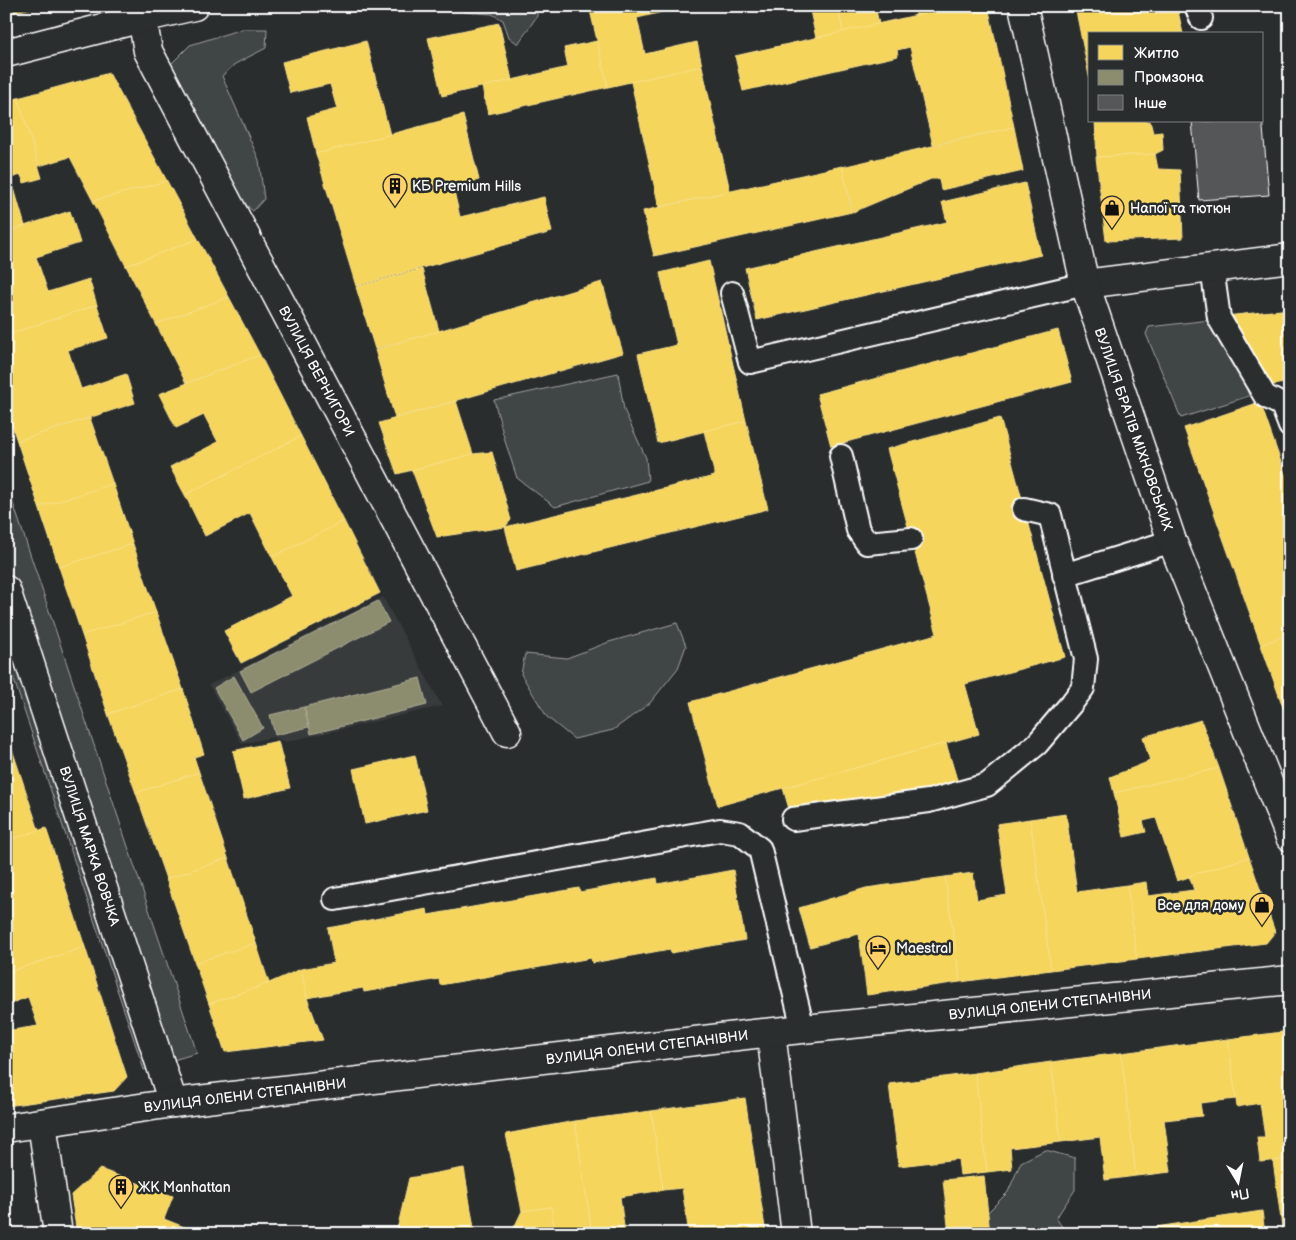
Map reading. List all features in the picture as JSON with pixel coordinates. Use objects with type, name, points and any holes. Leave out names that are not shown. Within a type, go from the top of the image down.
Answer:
[{"type":"street","points":[[6,53],[141,12],[194,6]]},
{"type":"street","name":"ВУЛИЦЯ БРАТІВ МІХНОВСЬКИХ","points":[[1026,7],[1085,284],[1172,540],[1290,837]]},
{"type":"street","name":"ВУЛИЦЯ ВЕРНИГОРИ","points":[[141,12],[148,51],[507,732]]},
{"type":"street","points":[[1085,284],[1290,258]]},
{"type":"street","name":"ВУЛИЦЯ МАРКА ВОВЧКА","points":[[6,590],[173,1103]]},
{"type":"street","name":"ВУЛИЦЯ ОЛЕНИ СТЕПАНІВНИ","points":[[6,1128],[173,1103],[803,1029],[1290,980]]},
{"type":"street","points":[[771,1033],[796,1234]]},
{"type":"street","points":[[42,1122],[58,1234]]},
{"type":"lane","points":[[1212,268],[1219,318],[1265,396],[1282,405],[1290,426]]},
{"type":"lane","points":[[732,293],[750,362],[1085,284]]},
{"type":"lane","points":[[841,456],[858,530],[867,543],[911,539]]},
{"type":"lane","points":[[792,819],[928,801],[987,784],[1037,744],[1072,704],[1083,688],[1086,659],[1050,515],[1024,509]]},
{"type":"lane","points":[[1064,574],[1172,540]]},
{"type":"lane","points":[[335,899],[720,830],[740,833],[760,849],[803,1029]]},
{"type":"shaded area","points":[[460,6],[537,6],[537,16],[518,44],[509,37],[503,20],[492,14],[465,12]]},
{"type":"shaded area","points":[[242,29],[267,29],[266,48],[235,64],[222,76],[259,160],[264,199],[253,211],[241,200],[166,69],[190,45]]},
{"type":"shaded area","points":[[1210,320],[1245,384],[1249,396],[1181,418],[1146,334],[1149,327]]},
{"type":"shaded area","points":[[618,373],[624,410],[646,458],[648,481],[555,507],[517,478],[494,400]]},
{"type":"shaded area","points":[[6,482],[197,1053],[170,1061],[6,561]]},
{"type":"shaded area","points":[[383,597],[442,706],[286,742],[273,737],[242,744],[209,685]]},
{"type":"shaded area","points":[[6,604],[156,1066],[144,1070],[6,656]]},
{"type":"shaded area","points":[[677,623],[686,646],[678,668],[650,703],[613,730],[574,739],[547,717],[521,674],[525,654],[567,658],[609,642]]},
{"type":"shaded area","points":[[1045,1150],[1075,1158],[1075,1190],[1056,1218],[1067,1234],[990,1234],[985,1215],[1008,1192],[1021,1162]]},
{"type":"building: Житло","points":[[6,6],[40,6],[6,14]]},
{"type":"building: Житло","points":[[589,6],[689,6],[637,18],[645,54],[697,42],[702,66],[608,87]]},
{"type":"building: Житло","points":[[809,6],[838,6],[843,32],[816,38]]},
{"type":"building: Житло","points":[[838,6],[875,6],[879,24],[843,32]]},
{"type":"building: Житло","points":[[914,6],[957,6],[916,16]]},
{"type":"building: Житло","points":[[957,6],[988,6],[1014,127],[933,145],[910,47],[897,50],[898,56],[743,91],[735,56]]},
{"type":"building: Житло","points":[[1075,6],[1177,6],[1183,32],[1088,32],[1088,71]]},
{"type":"building: Житло","points":[[499,23],[512,80],[442,96],[428,38]]},
{"type":"building: Житло","points":[[366,41],[390,135],[316,154],[307,117],[337,109],[330,84],[290,93],[282,62]]},
{"type":"building: Житло","points":[[597,41],[608,87],[488,114],[482,87],[568,67],[564,48]]},
{"type":"building: Житло","points":[[702,66],[730,191],[659,207],[631,82]]},
{"type":"building: Житло","points":[[109,73],[167,181],[93,201],[70,157],[39,166],[18,98]]},
{"type":"building: Житло","points":[[18,98],[42,178],[24,183],[21,175],[11,178],[25,226],[6,232],[6,101]]},
{"type":"building: Житло","name":"КБ Premium Hills","points":[[463,115],[479,180],[453,187],[460,217],[544,197],[552,232],[356,286],[316,154]]},
{"type":"building: Житло","points":[[1095,122],[1150,122],[1153,133],[1162,132],[1163,150],[1155,154],[1097,157]]},
{"type":"building: Житло","points":[[1014,127],[1023,171],[941,190],[939,179],[931,179],[853,212],[842,167]]},
{"type":"building: Житло","points":[[1155,154],[1158,169],[1180,170],[1183,238],[1106,241],[1096,157]]},
{"type":"building: Житло","points":[[842,166],[852,212],[654,256],[643,211]]},
{"type":"building: Житло","points":[[167,181],[198,239],[126,266],[93,201]]},
{"type":"building: Житло","points":[[1025,183],[1041,255],[757,320],[745,268],[947,222],[942,202]]},
{"type":"building: Житло","points":[[70,211],[80,243],[36,257],[48,292],[89,279],[97,305],[6,335],[6,232]]},
{"type":"building: Житло","points":[[198,239],[229,297],[156,324],[126,266]]},
{"type":"building: Житло","points":[[709,261],[746,421],[658,443],[638,354],[677,345],[660,273]]},
{"type":"building: Житло","points":[[422,269],[439,331],[375,349],[356,287]]},
{"type":"building: Житло","points":[[602,282],[623,353],[395,418],[375,350]]},
{"type":"building: Житло","points":[[229,297],[260,355],[186,383],[156,324]]},
{"type":"building: Житло","points":[[97,305],[108,338],[68,350],[81,389],[126,374],[135,403],[17,441],[6,408],[6,335]]},
{"type":"building: Житло","points":[[1290,309],[1290,382],[1267,386],[1226,316]]},
{"type":"building: Житло","points":[[1058,330],[1072,382],[831,446],[817,394]]},
{"type":"building: Житло","points":[[260,355],[301,436],[185,495],[170,467],[218,442],[204,415],[176,428],[159,394]]},
{"type":"building: Житло","points":[[456,401],[473,454],[397,474],[379,423]]},
{"type":"building: Житло","points":[[1260,402],[1290,488],[1290,633],[1261,645],[1184,428]]},
{"type":"building: Житло","points":[[90,418],[113,484],[39,507],[17,441]]},
{"type":"building: Житло","points":[[1000,418],[1065,657],[965,684],[979,734],[718,806],[690,702],[937,634],[887,449]]},
{"type":"building: Житло","points":[[746,421],[768,509],[516,571],[505,527],[715,476],[704,431]]},
{"type":"building: Житло","points":[[301,436],[344,521],[272,557],[250,513],[205,536],[185,495]]},
{"type":"building: Житло","points":[[492,452],[511,520],[505,527],[437,537],[412,470],[473,454]]},
{"type":"building: Житло","points":[[113,484],[133,544],[59,567],[39,507]]},
{"type":"building: Житло","points":[[344,521],[380,593],[241,663],[224,631],[292,596],[272,557]]},
{"type":"building: Житло","points":[[133,544],[156,612],[82,635],[59,567]]},
{"type":"building: Житло","points":[[156,612],[183,689],[108,714],[82,635]]},
{"type":"building: Житло","points":[[1290,635],[1290,720],[1288,721],[1261,645]]},
{"type":"building: Житло","points":[[183,689],[204,754],[194,757],[199,772],[136,793],[108,714]]},
{"type":"building: Житло","points":[[1201,720],[1219,768],[1114,793],[1110,777],[1150,761],[1143,737]]},
{"type":"building: Житло","points":[[278,741],[290,788],[244,799],[233,751]]},
{"type":"building: Житло","points":[[10,743],[39,831],[6,841],[6,745]]},
{"type":"building: Житло","points":[[946,743],[958,783],[888,800],[789,809],[783,788]]},
{"type":"building: Житло","points":[[415,755],[427,810],[365,824],[353,769]]},
{"type":"building: Житло","points":[[1219,768],[1249,857],[1177,881],[1156,818],[1143,821],[1146,832],[1124,837],[1114,793]]},
{"type":"building: Житло","points":[[199,772],[228,858],[166,879],[136,793]]},
{"type":"building: Житло","points":[[1066,814],[1077,892],[1127,885],[1137,959],[1051,970],[1030,819]]},
{"type":"building: Житло","points":[[1030,819],[1051,970],[960,982],[945,877],[973,873],[977,900],[1007,895],[997,824]]},
{"type":"building: Житло","points":[[46,828],[85,947],[6,973],[6,841]]},
{"type":"building: Житло","points":[[1249,857],[1275,932],[1266,943],[1137,959],[1127,885],[1146,882],[1148,896],[1194,890],[1189,876]]},
{"type":"building: Житло","points":[[228,858],[256,943],[195,963],[166,879]]},
{"type":"building: Житло","points":[[733,870],[745,940],[671,953],[670,949],[592,963],[591,958],[440,985],[439,979],[364,992],[363,988],[307,998],[301,969],[334,963],[328,928],[427,909],[428,915],[579,888],[580,892],[657,878],[658,884]]},
{"type":"building: Житло","points":[[945,877],[960,982],[867,995],[859,934],[810,947],[799,908],[866,888]]},
{"type":"building: Житло","points":[[256,943],[269,983],[209,1004],[195,963]]},
{"type":"building: Житло","points":[[85,947],[127,1077],[114,1091],[6,1106],[6,1031],[38,1026],[28,997],[6,1005],[6,973]]},
{"type":"building: Житло","points":[[301,969],[307,998],[323,1040],[225,1052],[209,1004],[269,983]]},
{"type":"building: Житло","points":[[1290,1031],[1290,1159],[1260,1162],[1257,1137],[1265,1137],[1260,1103],[1237,1107],[1228,1039]]},
{"type":"building: Житло","points":[[1228,1039],[1236,1099],[1200,1103],[1202,1116],[1164,1120],[1171,1172],[1136,1176],[1121,1053]]},
{"type":"building: Житло","points":[[1121,1053],[1136,1176],[1105,1180],[1100,1137],[1061,1142],[1051,1062]]},
{"type":"building: Житло","points":[[1051,1062],[1061,1142],[1010,1148],[1012,1169],[987,1172],[975,1073]]},
{"type":"building: Житло","points":[[975,1073],[987,1172],[960,1175],[958,1159],[899,1166],[889,1084]]},
{"type":"building: Житло","points":[[745,1098],[766,1234],[689,1234],[682,1188],[663,1190],[651,1111]]},
{"type":"building: Житло","points":[[651,1111],[663,1190],[620,1197],[625,1234],[592,1234],[575,1121]]},
{"type":"building: Житло","points":[[575,1121],[592,1234],[555,1234],[551,1207],[522,1211],[506,1134]]},
{"type":"building: Житло","points":[[1290,1159],[1290,1234],[1283,1234],[1273,1161]]},
{"type":"building: Житло","points":[[464,1168],[475,1234],[396,1234],[409,1178]]},
{"type":"building: Житло","name":"ЖК Manhattan","points":[[100,1169],[173,1196],[164,1219],[202,1234],[77,1234],[71,1195]]},
{"type":"building: Житло","points":[[984,1176],[990,1234],[949,1234],[943,1180]]},
{"type":"building: Житло","points":[[551,1207],[555,1234],[511,1234],[522,1211]]},
{"type":"building: Житло","points":[[1262,1211],[1265,1234],[1123,1234],[1123,1232]]},
{"type":"building: Промзона","points":[[378,601],[389,622],[251,692],[240,671]]},
{"type":"building: Промзона","points":[[234,676],[263,728],[243,740],[214,688]]},
{"type":"building: Промзона","points":[[420,678],[427,705],[311,734],[304,707]]},
{"type":"building: Промзона","points":[[304,707],[309,727],[275,735],[270,715]]},
{"type":"building: Інше","points":[[1192,122],[1262,122],[1269,195],[1199,200]]},
{"type":"place","name":"КБ Premium Hills","points":[[395,207]]},
{"type":"place","name":"Напої та тютюн","points":[[1112,229]]},
{"type":"place","name":"Все для дому","points":[[1262,926]]},
{"type":"place","name":"Maestral","points":[[878,969]]},
{"type":"place","name":"ЖК Manhattan","points":[[121,1208]]}]
